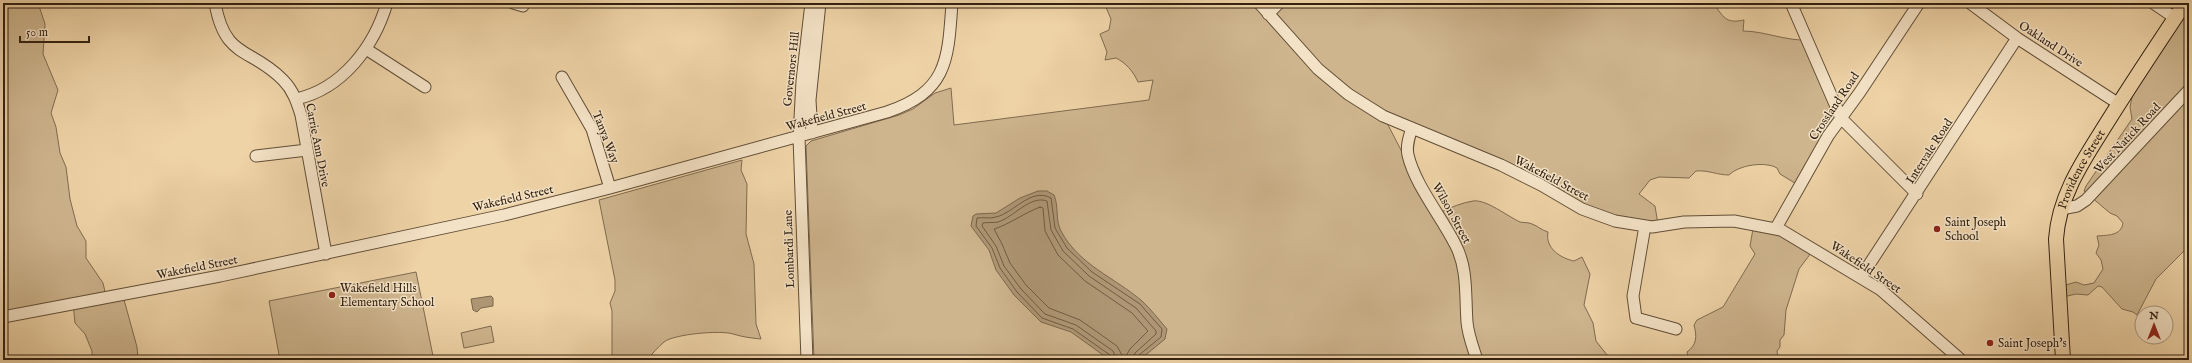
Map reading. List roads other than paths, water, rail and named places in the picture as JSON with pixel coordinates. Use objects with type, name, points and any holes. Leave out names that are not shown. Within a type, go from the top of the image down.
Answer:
[{"type":"main road","name":"Providence Street","points":[[2063,360],[2056,254],[2057,224],[2061,209],[2067,192],[2081,164],[2184,3]]},
{"type":"street","name":"Carrie Ann Drive","points":[[215,3],[221,30],[231,43],[282,79],[296,99],[326,254]]},
{"type":"street","points":[[296,99],[329,86],[366,49],[378,28],[387,3]]},
{"type":"street","name":"Governors Hill","points":[[799,137],[802,81],[811,3]]},
{"type":"street","name":"Governors Hill","points":[[812,133],[810,100],[820,3]]},
{"type":"street","name":"Wakefield Street","points":[[3,317],[183,284],[504,214],[610,188],[891,111],[913,101],[926,92],[938,79],[946,62],[950,43],[952,3]]},
{"type":"street","name":"Wakefield Street","points":[[1259,3],[1331,80],[1359,102],[1383,116],[1518,173],[1582,210],[1615,221],[1645,226],[1734,221],[1776,228],[1796,237],[1881,290],[1961,360]]},
{"type":"street","points":[[1268,14],[1279,3]]},
{"type":"street","name":"Crossland Road","points":[[1776,228],[1828,136],[1919,3]]},
{"type":"street","name":"Oakland Drive","points":[[1970,3],[2018,38],[2119,104]]},
{"type":"street","points":[[2153,3],[2175,18]]},
{"type":"street","points":[[1793,4],[1841,118],[1917,194]]},
{"type":"street","name":"Intervale Road","points":[[1861,277],[1917,194],[2018,38]]},
{"type":"street","points":[[366,49],[425,87]]},
{"type":"street","name":"Tanya Way","points":[[562,77],[592,129],[610,188]]},
{"type":"street","name":"West Natick Road","points":[[2061,209],[2077,206],[2086,200],[2189,90]]},
{"type":"street","name":"Wilson Street","points":[[1412,128],[1408,139],[1408,150],[1413,169],[1449,231],[1462,262],[1466,291],[1467,323],[1477,360]]},
{"type":"street","name":"Lombardi Lane","points":[[799,137],[807,360]]},
{"type":"street","points":[[256,156],[307,150]]},
{"type":"street","points":[[1645,226],[1633,296],[1636,318],[1676,329]]},
{"type":"water","points":[[1038,191],[1047,191],[1054,195],[1059,227],[1068,243],[1077,253],[1087,262],[1142,301],[1167,329],[1165,339],[1142,358],[1138,360],[1110,360],[1071,332],[1041,322],[1014,295],[996,270],[989,250],[971,226],[973,216],[976,214],[996,213],[1020,198]]},
{"type":"water","points":[[491,296],[493,298],[493,306],[481,308],[477,312],[473,310],[471,299]]},
{"type":"place","name":"Saint Joseph School","points":[[1937,229]]},
{"type":"place","name":"Wakefield Hills Elementary School","points":[[332,295]]},
{"type":"place","name":"Saint Joseph's","points":[[1990,343]]}]
